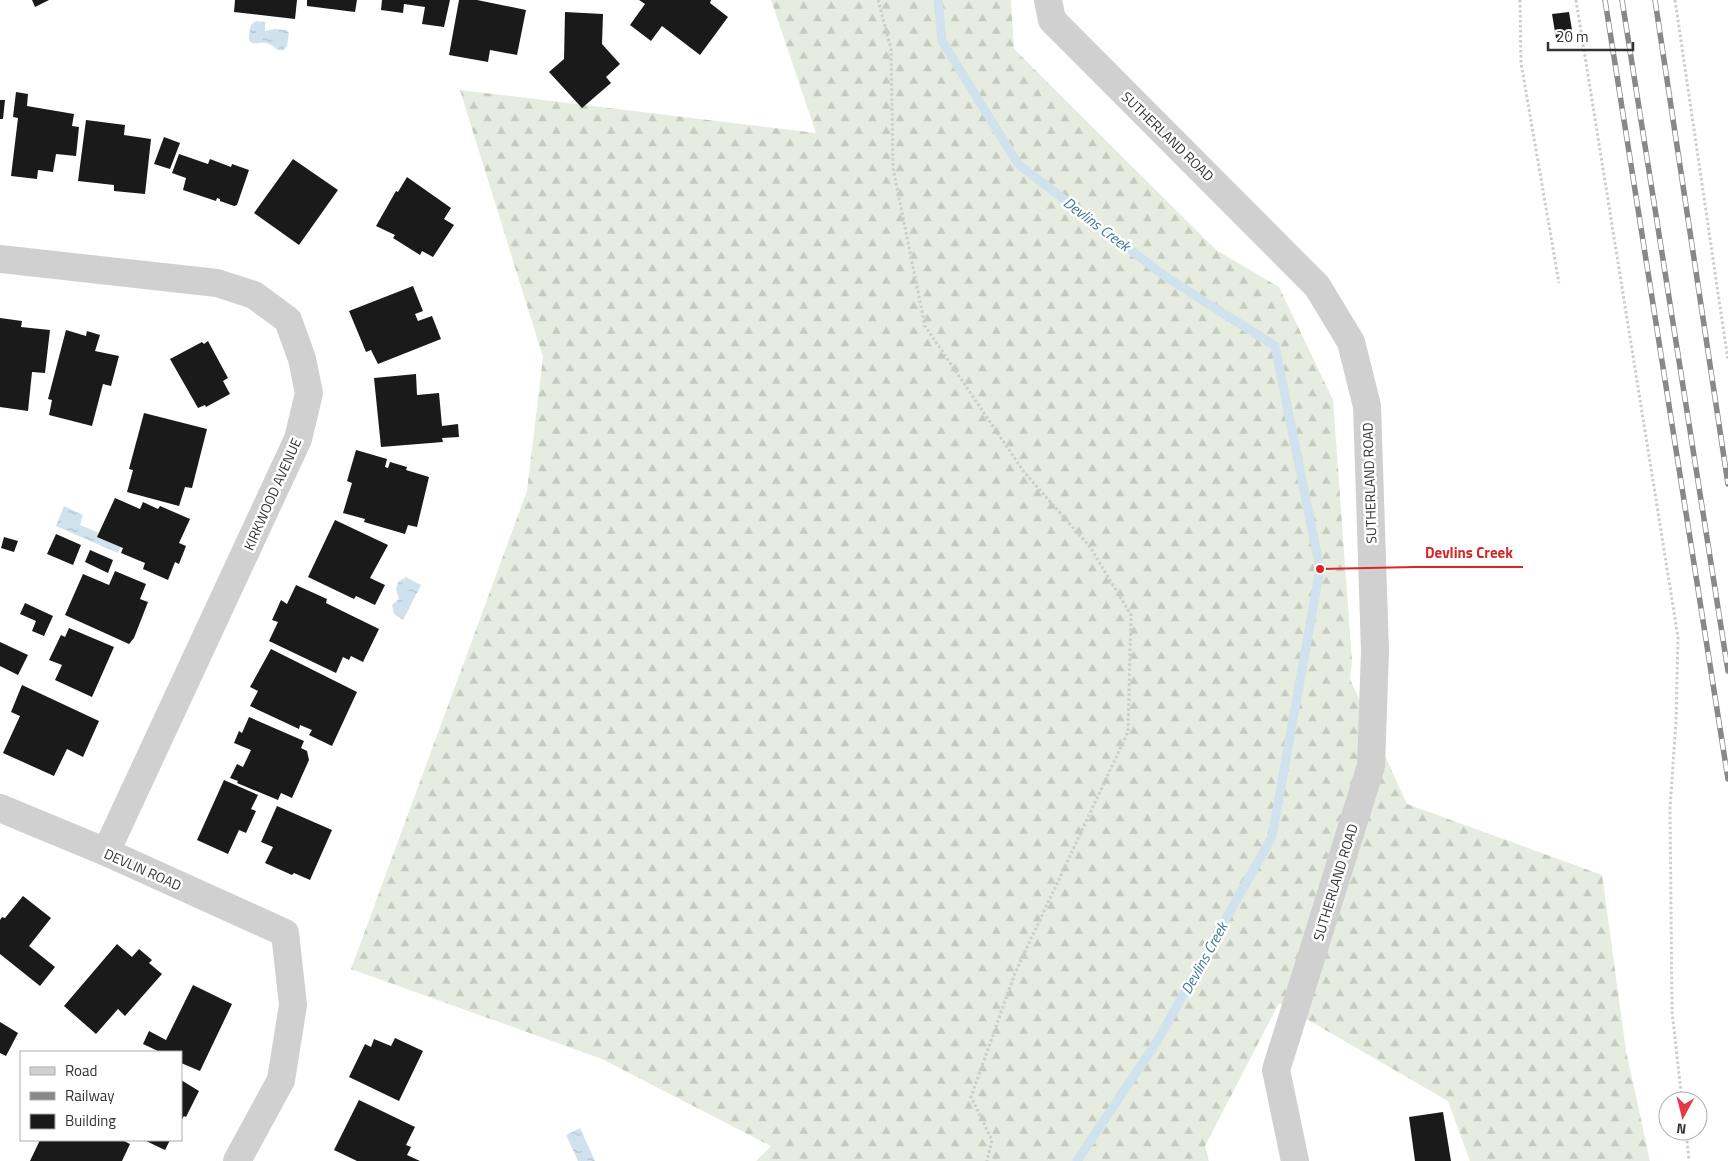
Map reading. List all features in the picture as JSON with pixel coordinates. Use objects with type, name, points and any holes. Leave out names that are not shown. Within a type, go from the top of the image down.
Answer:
[{"type":"street","name":"SUTHERLAND ROAD","points":[[1048,0],[1052,20],[1317,286],[1352,342],[1367,406],[1376,651],[1371,766],[1276,1070],[1295,1161]]},
{"type":"street","name":"KIRKWOOD AVENUE","points":[[0,259],[217,283],[254,295],[288,320],[302,360],[310,393],[298,439],[106,852]]},
{"type":"street","name":"DEVLIN ROAD","points":[[3,815],[106,852],[285,933],[293,1005],[281,1080],[237,1161]]},
{"type":"path","points":[[878,0],[891,49],[893,168],[925,326],[1024,472],[1090,547],[1131,615],[1128,732],[1015,973],[971,1097],[992,1140],[987,1161]]},
{"type":"path","points":[[1520,0],[1521,63],[1559,283]]},
{"type":"path","points":[[1576,0],[1678,637],[1670,818],[1672,1011],[1681,1091]]},
{"type":"path","points":[[1675,0],[1728,361]]},
{"type":"path","points":[[1687,1141],[1689,1161]]},
{"type":"green space","points":[[771,0],[1011,0],[1014,49],[1216,250],[1279,287],[1333,400],[1352,661],[1350,679],[1407,804],[1602,875],[1626,1051],[1650,1161],[1470,1161],[1448,1101],[1279,1003],[1205,1146],[1209,1161],[756,1161],[771,1146],[602,1059],[351,969],[527,491],[543,357],[460,90],[816,133]]},
{"type":"water","points":[[256,21],[265,22],[265,31],[275,29],[286,30],[289,33],[287,46],[280,50],[269,44],[250,42],[251,25]]},
{"type":"water","points":[[64,506],[83,515],[80,525],[123,543],[118,553],[56,526]]},
{"type":"water","points":[[406,577],[421,585],[403,620],[394,614],[392,605],[399,599],[396,589],[398,582]]},
{"type":"water","points":[[580,1128],[595,1161],[578,1161],[566,1135]]},
{"type":"building","points":[[32,0],[49,0],[35,7]]},
{"type":"building","points":[[235,0],[297,0],[295,19],[234,12]]},
{"type":"building","points":[[307,0],[357,0],[355,12],[307,6]]},
{"type":"building","points":[[382,0],[450,0],[444,27],[422,24],[425,7],[404,4],[403,13],[381,10]]},
{"type":"building","points":[[459,0],[477,0],[526,10],[517,55],[490,50],[488,62],[449,55]]},
{"type":"building","points":[[639,0],[711,0],[710,3],[728,17],[700,55],[662,26],[651,41],[630,25],[645,4]]},
{"type":"building","points":[[565,12],[603,14],[602,44],[620,64],[606,77],[611,83],[582,108],[549,72],[564,59]]},
{"type":"building","points":[[1569,12],[1573,36],[1556,38],[1552,14]]},
{"type":"building","points":[[16,92],[28,94],[27,106],[74,114],[72,126],[79,127],[76,156],[56,154],[53,172],[38,170],[37,179],[11,176],[18,118],[13,117]]},
{"type":"building","points":[[0,100],[5,100],[3,119],[0,119]]},
{"type":"building","points":[[86,120],[125,125],[124,135],[151,139],[145,194],[114,191],[114,185],[78,181]]},
{"type":"building","points":[[164,137],[180,143],[170,169],[154,164]]},
{"type":"building","points":[[179,154],[208,164],[210,159],[231,167],[232,164],[249,170],[237,205],[234,206],[217,198],[216,201],[183,190],[186,178],[172,173]]},
{"type":"building","points":[[293,159],[338,190],[299,245],[254,213]]},
{"type":"building","points":[[407,177],[451,208],[444,219],[454,225],[433,257],[422,251],[420,255],[393,238],[395,235],[376,226],[396,191],[398,192]]},
{"type":"building","points":[[413,286],[423,311],[415,314],[418,321],[432,316],[441,339],[378,364],[371,350],[366,352],[349,311]]},
{"type":"building","points":[[0,318],[22,321],[21,327],[50,330],[45,373],[32,372],[28,411],[0,407]]},
{"type":"building","points":[[66,330],[86,336],[87,331],[100,335],[95,351],[119,356],[111,386],[103,384],[92,426],[49,415],[52,400],[48,399]]},
{"type":"building","points":[[208,341],[228,378],[223,381],[230,394],[206,407],[205,405],[198,408],[170,359],[202,342],[204,344]]},
{"type":"building","points":[[416,374],[417,395],[439,393],[442,426],[458,424],[459,437],[442,438],[443,442],[381,447],[374,378]]},
{"type":"building","points":[[144,413],[207,429],[192,488],[185,487],[179,506],[127,492],[133,470],[129,469]]},
{"type":"building","points":[[356,450],[387,459],[385,467],[388,468],[390,462],[407,467],[406,470],[429,477],[417,527],[408,525],[405,534],[364,522],[365,519],[343,513],[352,483],[347,481]]},
{"type":"building","points":[[115,498],[140,509],[143,502],[158,509],[160,506],[190,519],[179,543],[186,546],[179,564],[175,562],[168,580],[143,569],[145,563],[121,553],[123,548],[97,537]]},
{"type":"building","points":[[335,520],[388,545],[370,578],[385,585],[375,605],[356,596],[354,599],[308,577]]},
{"type":"building","points":[[56,534],[81,545],[73,565],[47,554]]},
{"type":"building","points":[[4,537],[18,541],[14,552],[1,548]]},
{"type":"building","points":[[90,550],[113,560],[108,573],[85,562]]},
{"type":"building","points":[[115,571],[146,584],[140,599],[148,602],[134,638],[129,644],[65,615],[83,574],[109,585]]},
{"type":"building","points":[[296,585],[327,599],[326,603],[379,629],[363,662],[351,656],[349,660],[343,657],[336,673],[269,641],[278,622],[272,620],[281,600],[287,604]]},
{"type":"building","points":[[25,603],[53,616],[44,636],[32,631],[36,621],[20,614]]},
{"type":"building","points":[[69,628],[114,647],[92,697],[55,680],[62,665],[49,660],[61,635],[65,637]]},
{"type":"building","points":[[0,642],[28,655],[18,675],[0,666]]},
{"type":"building","points":[[271,649],[357,692],[332,746],[309,735],[312,730],[300,725],[299,729],[250,706],[258,691],[250,687]]},
{"type":"building","points":[[22,685],[99,721],[83,757],[67,749],[54,776],[3,753],[20,716],[11,712]]},
{"type":"building","points":[[249,717],[304,741],[301,748],[307,751],[309,760],[292,798],[281,793],[278,800],[237,783],[238,781],[230,778],[237,764],[243,767],[251,750],[234,743],[239,731],[242,733]]},
{"type":"building","points":[[224,780],[258,795],[251,809],[256,811],[246,833],[239,830],[228,854],[197,840]]},
{"type":"building","points":[[277,806],[332,830],[310,880],[294,873],[292,875],[265,863],[273,847],[261,842]]},
{"type":"building","points":[[23,896],[51,918],[29,946],[55,967],[40,986],[0,954],[0,920],[2,917],[5,918]]},
{"type":"building","points":[[117,944],[132,957],[139,949],[152,960],[149,963],[162,974],[125,1016],[118,1009],[96,1034],[64,1006]]},
{"type":"building","points":[[193,985],[232,1004],[200,1071],[182,1063],[182,1051],[158,1051],[143,1044],[149,1031],[166,1040]]},
{"type":"building","points":[[0,1022],[18,1033],[6,1056],[0,1053]]},
{"type":"building","points":[[395,1038],[423,1051],[399,1101],[349,1077],[365,1044],[371,1047],[374,1039],[391,1046]]},
{"type":"building","points":[[182,1081],[199,1091],[186,1117],[184,1116],[182,1119]]},
{"type":"building","points":[[359,1100],[415,1127],[406,1145],[411,1147],[407,1155],[420,1161],[357,1161],[334,1150]]},
{"type":"building","points":[[1443,1112],[1451,1161],[1415,1161],[1409,1117]]},
{"type":"building","points":[[40,1141],[124,1141],[130,1144],[122,1161],[30,1161]]},
{"type":"building","points":[[146,1141],[170,1141],[165,1150]]},
{"type":"waterway","name":"Devlins Creek","points":[[938,0],[942,41],[1018,164],[1166,277],[1275,346],[1320,569],[1272,837],[1156,1043],[1077,1161]]},
{"type":"railway","points":[[1605,0],[1728,779]]},
{"type":"railway","points":[[1622,0],[1728,671]]},
{"type":"railway","points":[[1655,0],[1728,484]]},
{"type":"place","name":"Devlins Creek","points":[[1320,569]]}]
